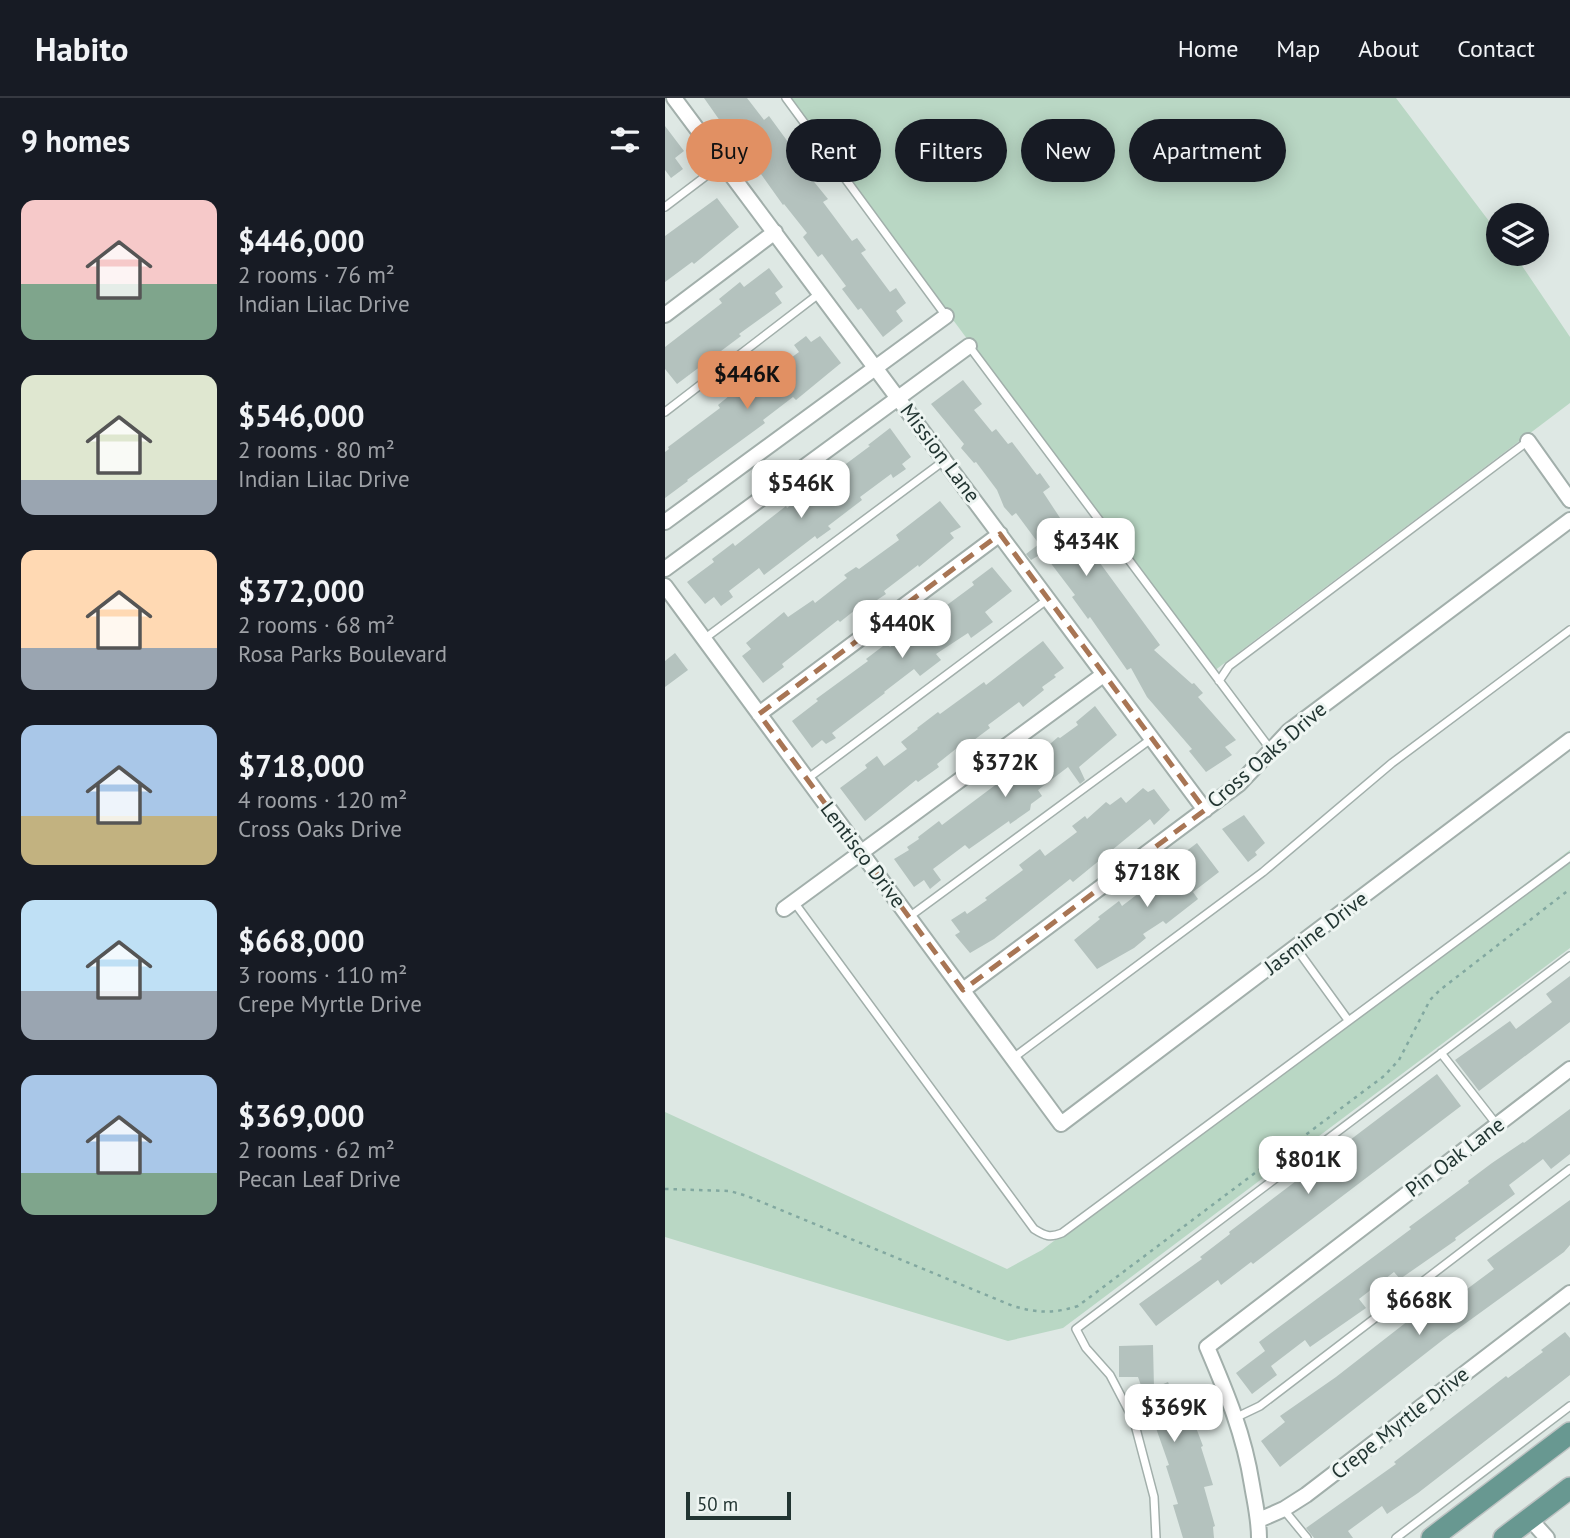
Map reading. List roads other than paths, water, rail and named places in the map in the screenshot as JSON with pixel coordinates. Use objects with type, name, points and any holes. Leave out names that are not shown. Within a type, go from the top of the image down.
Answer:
[{"type":"main road","points":[[1432,1538],[1570,1433]]},
{"type":"main road","points":[[1504,1538],[1570,1488]]},
{"type":"street","points":[[665,104],[674,98]]},
{"type":"street","name":"Mission Lane","points":[[674,98],[690,119]]},
{"type":"street","name":"Mission Lane","points":[[738,182],[1205,810]]},
{"type":"street","points":[[665,315],[775,232]]},
{"type":"street","points":[[665,522],[946,316]]},
{"type":"street","points":[[665,569],[969,345]]},
{"type":"street","points":[[1528,441],[1570,500]]},
{"type":"street","name":"Cross Oaks Drive","points":[[963,990],[1239,784],[1289,731],[1570,520]]},
{"type":"street","points":[[759,713],[1000,534]]},
{"type":"street","name":"Lentisco Drive","points":[[665,586],[1061,1124]]},
{"type":"street","points":[[788,905],[1103,675]]},
{"type":"street","name":"Jasmine Drive","points":[[1061,1124],[1570,740]]},
{"type":"street","name":"Pin Oak Lane","points":[[1237,1417],[1207,1347],[1570,1069]]},
{"type":"street","name":"Crepe Myrtle Drive","points":[[1259,1520],[1306,1495],[1570,1293]]},
{"type":"street","points":[[1237,1417],[1248,1455],[1259,1520],[1259,1538]]},
{"type":"street","points":[[1529,1519],[1547,1538]]},
{"type":"lane","points":[[786,98],[946,316]]},
{"type":"lane","points":[[665,207],[699,182]]},
{"type":"lane","points":[[665,412],[821,293]]},
{"type":"lane","points":[[969,345],[1272,750]]},
{"type":"lane","points":[[1219,681],[1239,658],[1528,441]]},
{"type":"lane","points":[[704,639],[945,460]]},
{"type":"lane","points":[[807,779],[1048,599]]},
{"type":"lane","points":[[1013,1058],[1263,872],[1392,763],[1570,630]]},
{"type":"lane","points":[[909,917],[1151,739]]},
{"type":"lane","points":[[788,905],[1034,1229],[1045,1236],[1062,1233],[1570,857]]},
{"type":"lane","points":[[1296,948],[1348,1020]]},
{"type":"lane","points":[[1156,1538],[1154,1497],[1134,1421],[1110,1376],[1086,1348],[1076,1329],[1570,956]]},
{"type":"lane","points":[[1441,1053],[1497,1125]]},
{"type":"lane","points":[[1237,1417],[1260,1406],[1570,1170]]},
{"type":"lane","points":[[1396,1538],[1570,1406]]},
{"type":"lane","points":[[1284,1509],[1307,1538]]}]
